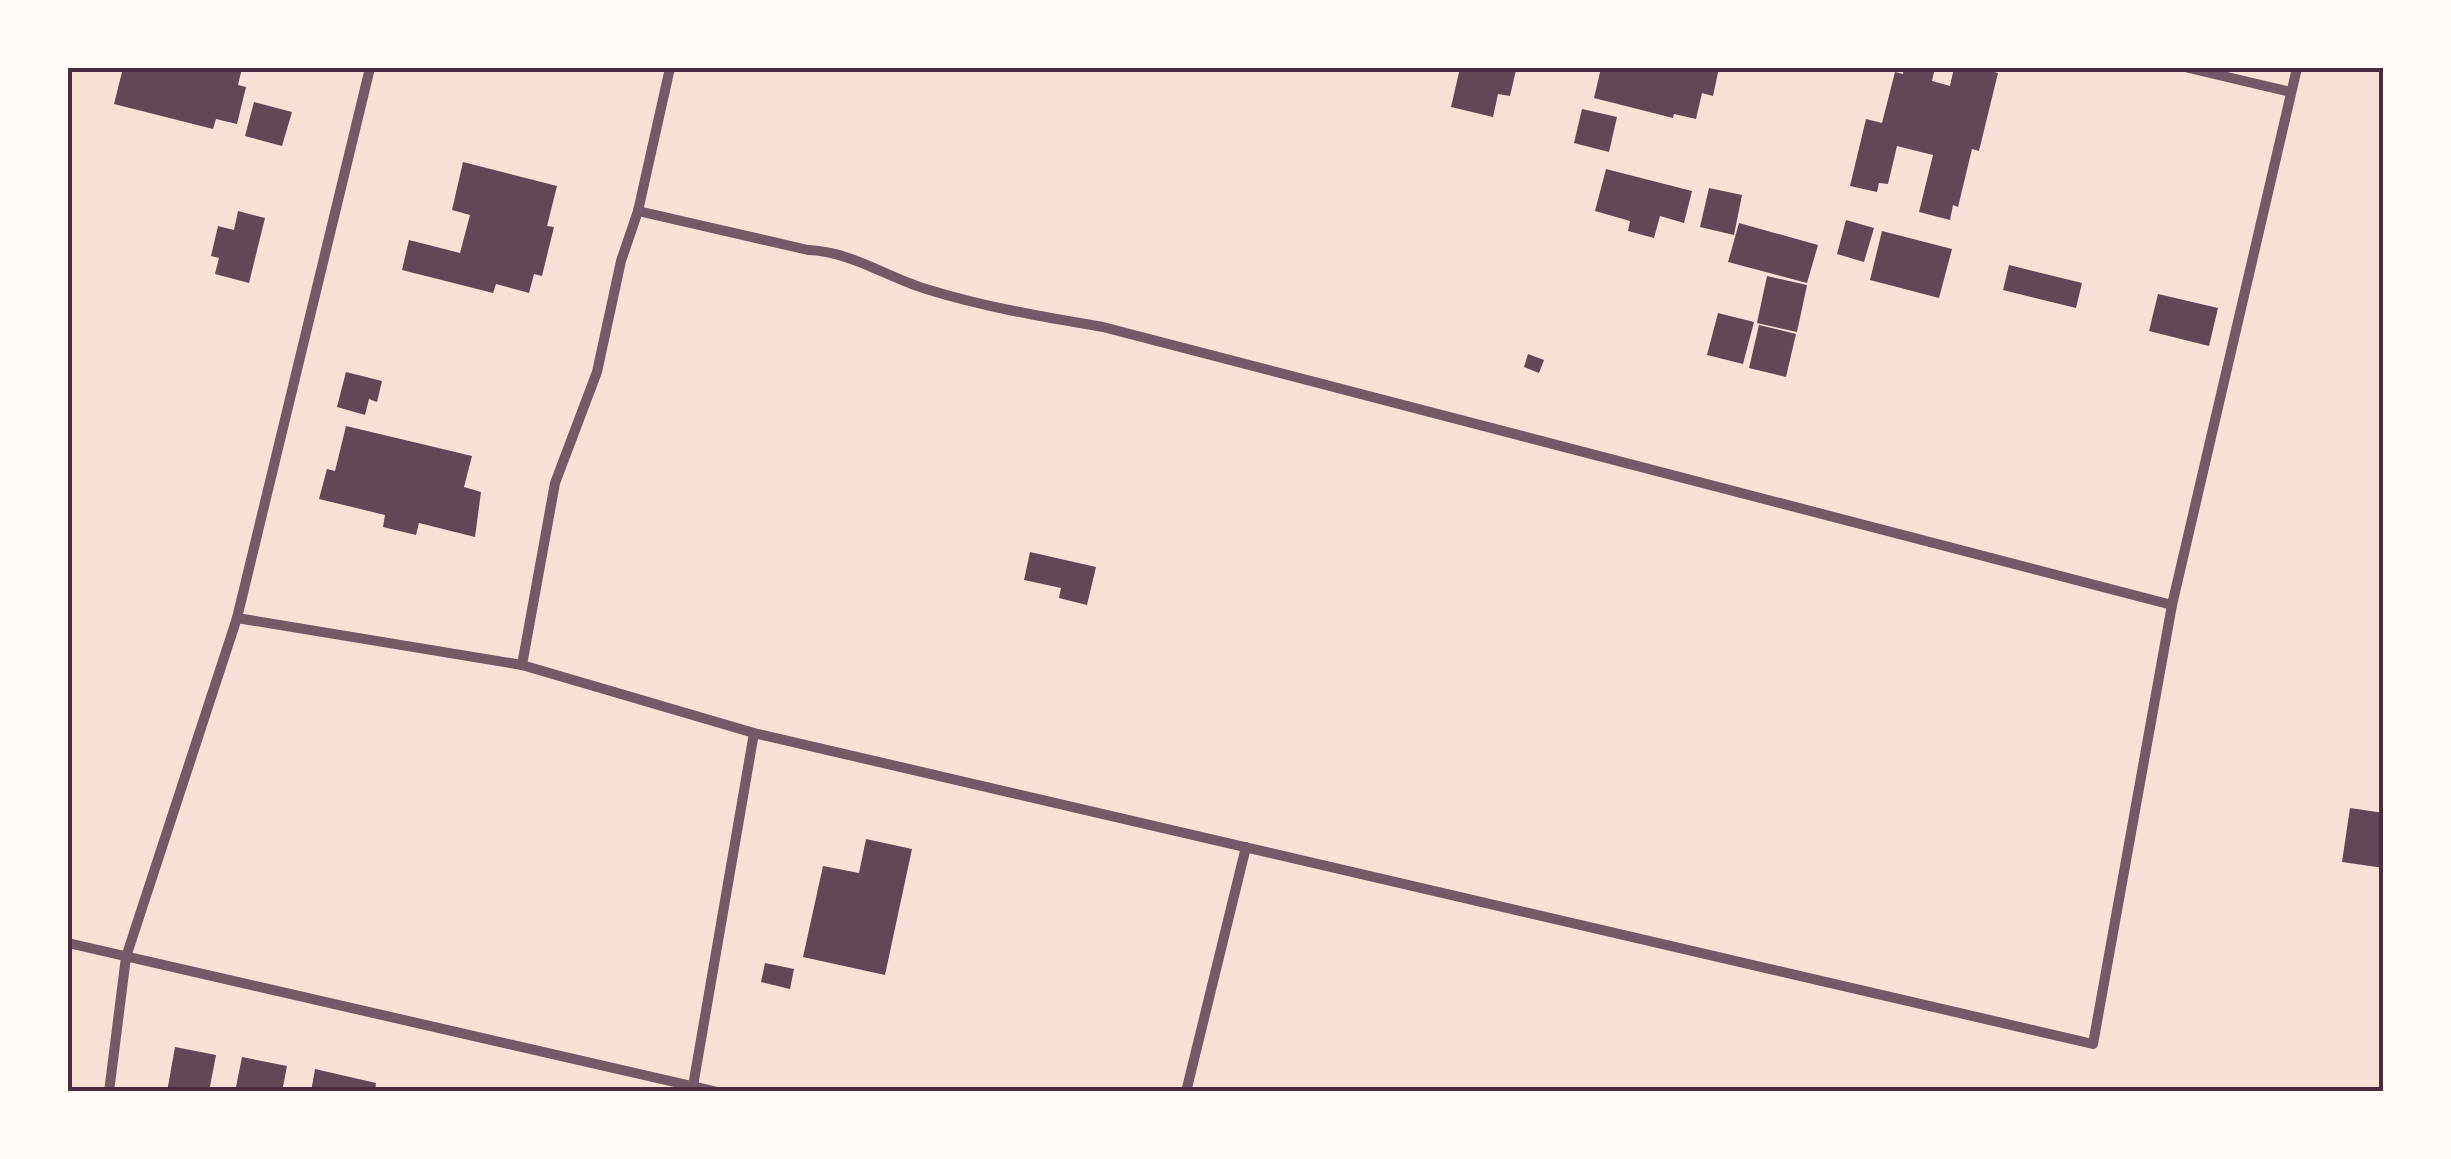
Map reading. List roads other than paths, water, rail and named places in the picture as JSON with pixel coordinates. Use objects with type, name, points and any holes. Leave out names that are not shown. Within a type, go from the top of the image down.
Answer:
[{"type":"street","points":[[109,1092],[126,957],[237,618],[370,68]]},
{"type":"street","points":[[522,665],[555,484],[598,372],[621,261],[638,211],[670,68]]},
{"type":"street","points":[[2189,68],[2292,92]]},
{"type":"street","points":[[237,618],[522,665],[754,734],[2093,1044],[2172,605],[2297,68]]},
{"type":"street","points":[[638,211],[828,252],[901,282],[978,305],[1102,327],[2172,605]]},
{"type":"street","points":[[693,1086],[754,734]]},
{"type":"street","points":[[1186,1092],[1246,847]]},
{"type":"street","points":[[68,943],[718,1092]]}]
